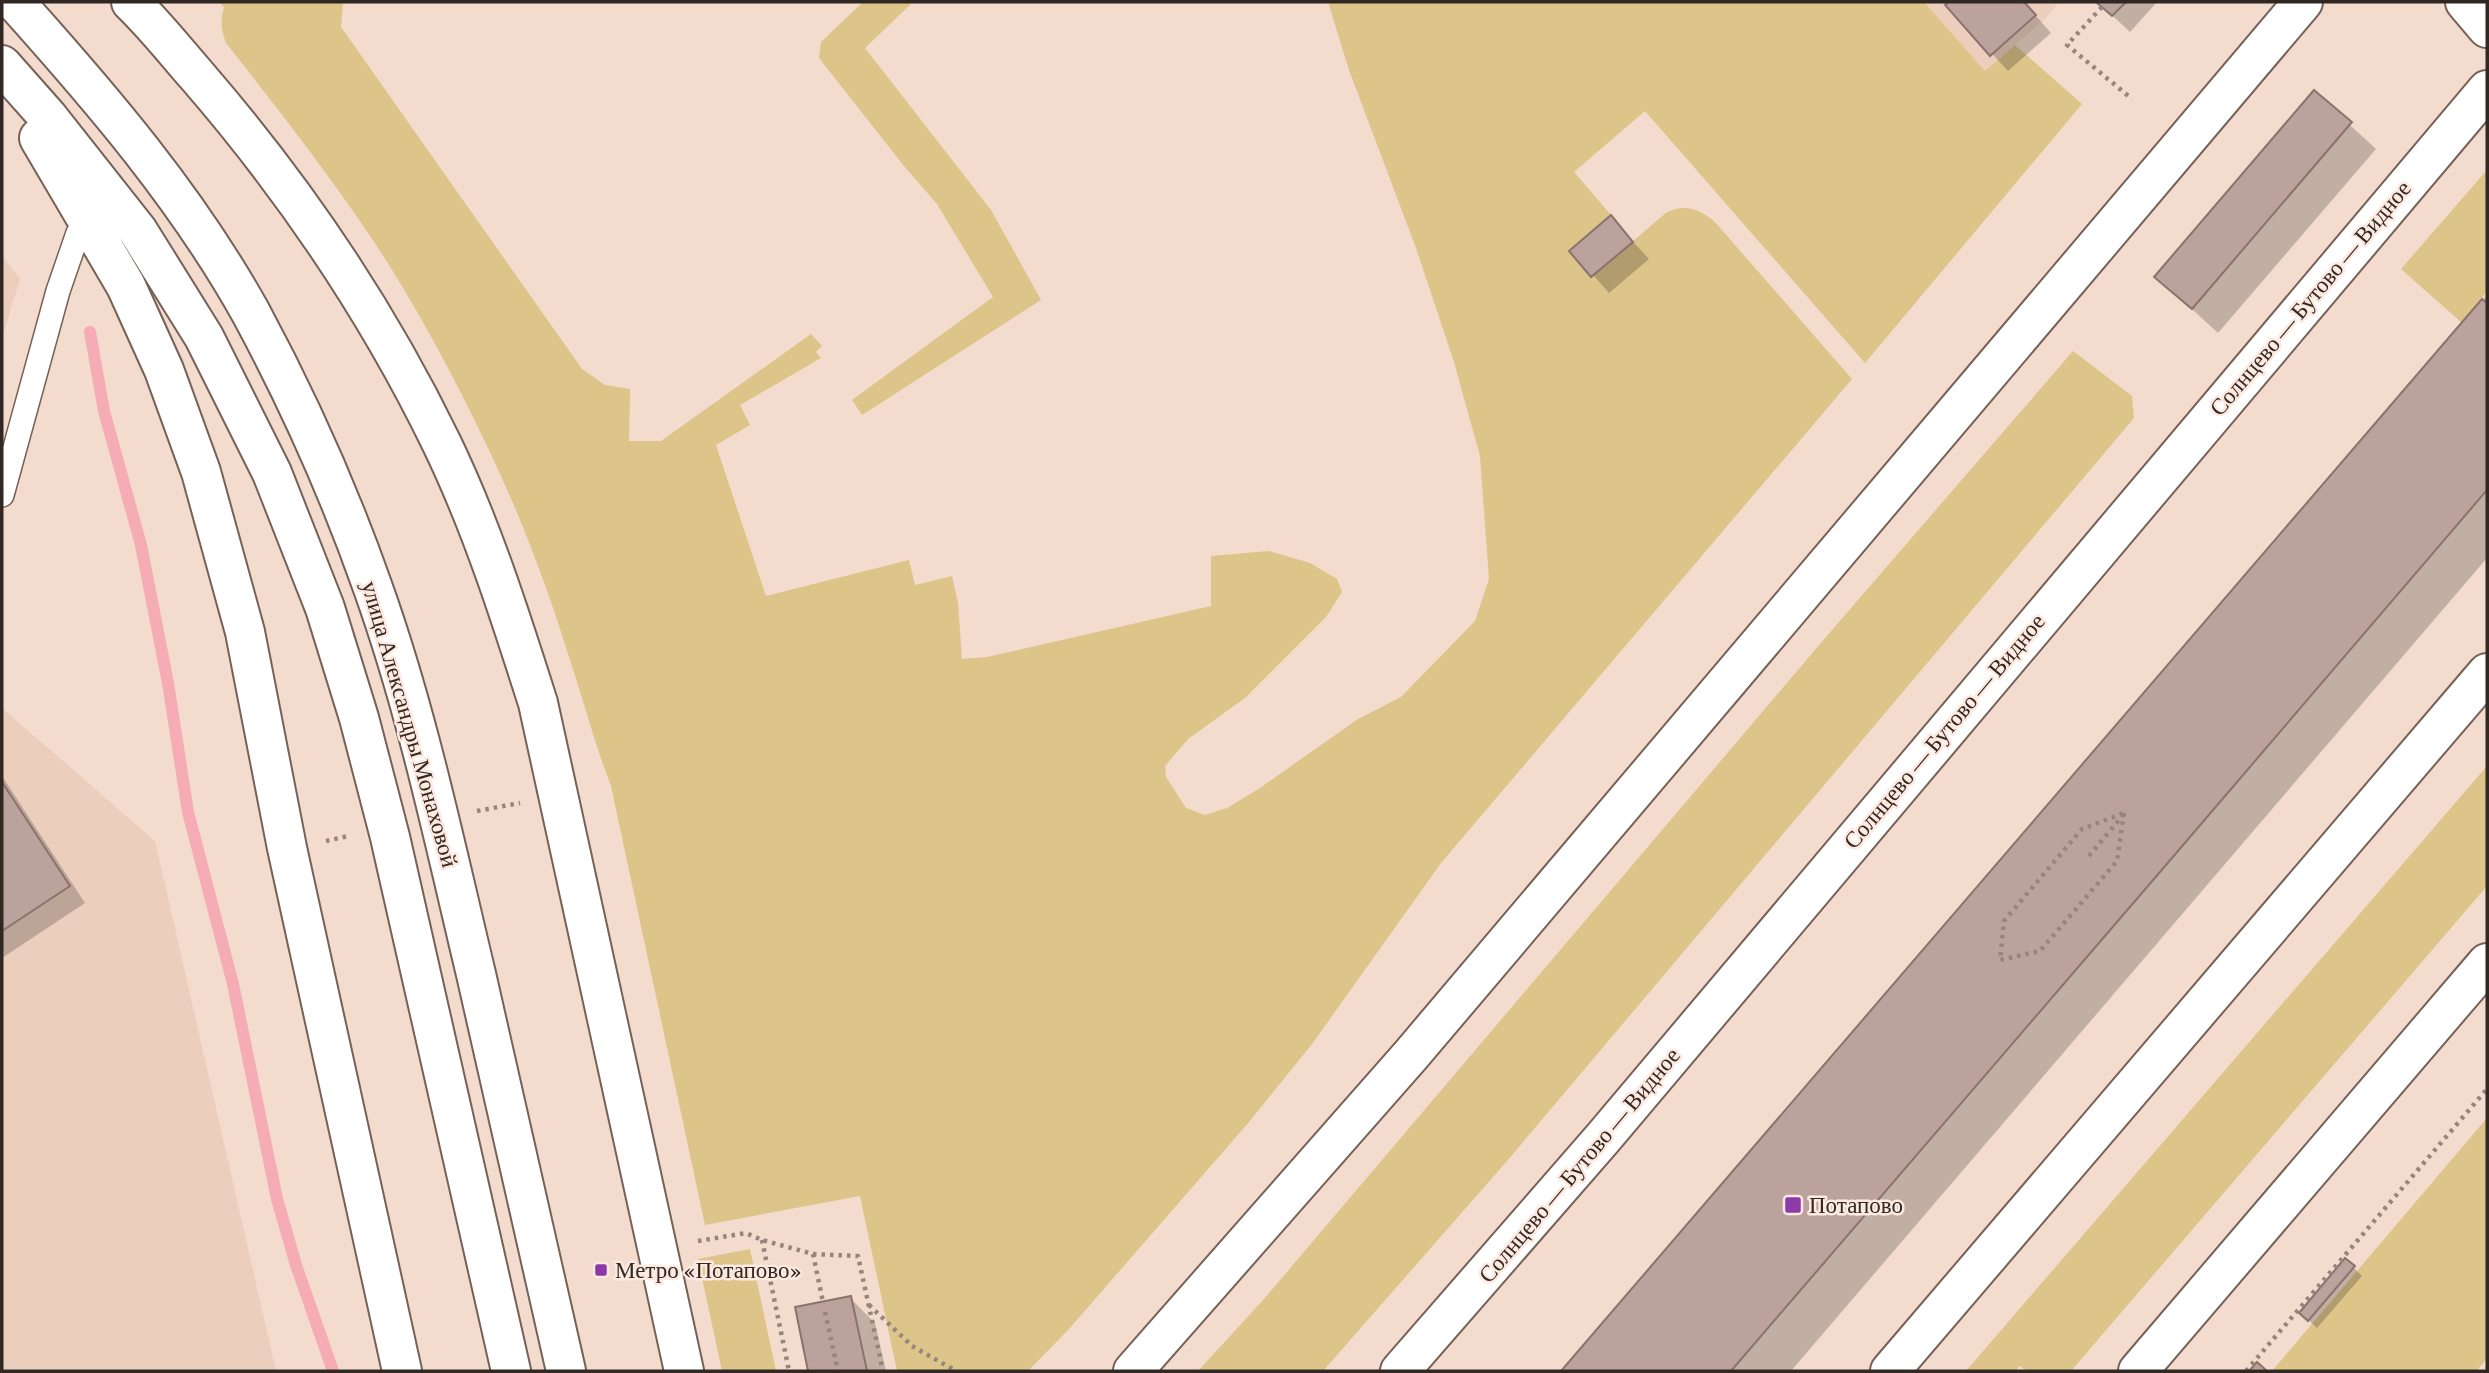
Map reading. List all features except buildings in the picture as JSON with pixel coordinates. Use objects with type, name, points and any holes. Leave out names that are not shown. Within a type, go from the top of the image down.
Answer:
[{"type":"main road","name":"улица Александры Монаховой","points":[[15,2],[103,100],[181,201],[250,311],[321,452],[374,590],[409,703],[440,819],[566,1371]]},
{"type":"main road","points":[[131,2],[219,100],[316,228],[410,383],[442,445],[477,523],[538,703],[684,1371]]},
{"type":"main road","points":[[1133,1371],[1411,1055],[2303,2]]},
{"type":"main road","points":[[2465,2],[2487,28]]},
{"type":"main road","name":"улица Александры Монаховой","points":[[2,65],[48,117],[102,211],[138,231],[204,337],[277,485],[325,608],[359,718],[388,828],[511,1371]]},
{"type":"main road","points":[[2,76],[102,211],[126,286],[164,370],[201,472],[245,632],[290,861],[402,1371]]},
{"type":"main road","name":"Солнцево — Бутово — Видное","points":[[1400,1371],[1603,1138],[2487,90]]},
{"type":"main road","points":[[1890,1371],[2487,673]]},
{"type":"main road","points":[[2138,1371],[2487,963]]},
{"type":"lane","points":[[2,495],[58,291],[78,233],[102,211]]},
{"type":"path","points":[[2102,7],[2067,45],[2132,99]]},
{"type":"path","points":[[2124,813],[2117,861],[2040,951],[2000,960],[2004,921],[2082,829],[2124,813]]},
{"type":"path","points":[[2089,856],[2124,813]]},
{"type":"path","points":[[2246,1371],[2487,1089]]},
{"type":"path","points":[[697,1241],[746,1233],[813,1254],[858,1256],[883,1371]]},
{"type":"path","points":[[762,1240],[789,1371]]},
{"type":"path","points":[[813,1254],[823,1302]]},
{"type":"path","points":[[869,1304],[912,1346],[956,1371]]},
{"type":"path","points":[[825,1312],[838,1371]]},
{"type":"shaded area","points":[[219,2],[343,2],[341,27],[582,369],[605,385],[630,389],[629,441],[661,441],[811,334],[822,346],[816,352],[821,358],[740,405],[750,425],[716,445],[766,596],[909,560],[915,585],[952,576],[958,603],[962,659],[987,657],[1211,606],[1211,556],[1269,551],[1310,563],[1337,579],[1342,592],[1326,617],[1245,698],[1188,739],[1165,766],[1166,777],[1186,808],[1205,815],[1227,808],[1358,719],[1401,697],[1475,621],[1489,579],[1480,456],[1454,362],[1416,248],[1349,70],[1328,2],[1924,2],[1985,71],[2015,45],[2082,104],[1865,363],[1645,111],[1574,172],[1611,215],[1569,251],[1591,277],[1667,212],[1686,208],[1703,213],[1714,221],[1852,379],[1441,863],[1312,1044],[1249,1122],[1069,1329],[1028,1371],[897,1371],[860,1196],[705,1225],[611,786],[527,536],[479,428],[425,326],[349,206],[226,43],[222,25],[224,7]]},
{"type":"shaded area","points":[[863,2],[913,2],[865,48],[991,210],[1041,300],[862,415],[852,400],[993,297],[937,204],[819,58],[821,42]]},
{"type":"shaded area","points":[[1924,2],[2059,2],[2044,20],[1985,71]]},
{"type":"shaded area","points":[[2487,170],[2487,292],[2461,322],[2401,269]]},
{"type":"shaded area","points":[[2,256],[20,279],[2,338]]},
{"type":"shaded area","points":[[2073,351],[2132,396],[2134,418],[1507,1161],[1323,1371],[1198,1371],[1264,1299],[1820,644]]},
{"type":"shaded area","points":[[2,708],[155,841],[276,1371],[2,1371]]},
{"type":"shaded area","points":[[2487,766],[2487,886],[2071,1371],[2027,1371],[2020,1366],[2015,1371],[1966,1371]]},
{"type":"shaded area","points":[[2487,1118],[2487,1359],[2476,1371],[2272,1371]]},
{"type":"shaded area","points":[[750,1249],[776,1371],[722,1371],[698,1259]]},
{"type":"waterway","points":[[90,332],[104,411],[141,545],[168,683],[188,812],[233,984],[277,1199],[296,1265],[333,1371]]},
{"type":"place","name":"Потапово","points":[[1793,1205]]},
{"type":"place","name":"Метро «Потапово»","points":[[601,1270]]}]
